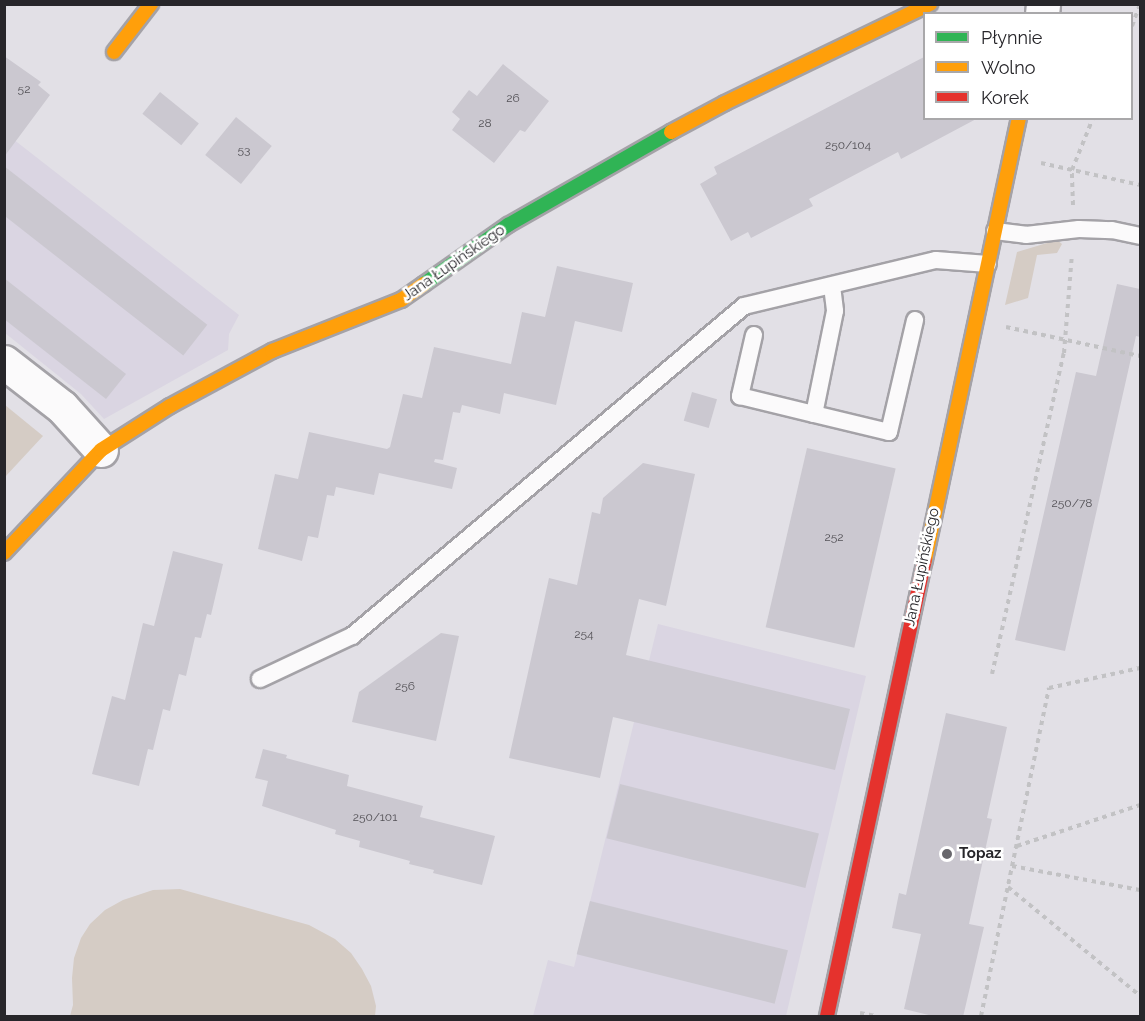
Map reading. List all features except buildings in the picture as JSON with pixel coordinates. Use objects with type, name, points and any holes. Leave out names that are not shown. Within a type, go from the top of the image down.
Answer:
[{"type":"street","points":[[114,52],[151,4]]},
{"type":"street","name":"Jana Łupińskiego","points":[[4,553],[101,450],[170,406],[272,351],[401,300],[508,225],[725,103],[930,4]]},
{"type":"street","name":"Jana Łupińskiego","points":[[827,1017],[1019,120]]},
{"type":"street","points":[[4,362],[63,407],[101,450]]},
{"type":"lane","points":[[995,231],[1026,235],[1074,230],[1112,230],[1140,236]]},
{"type":"lane","points":[[260,679],[352,636],[744,306],[936,260],[988,264]]},
{"type":"lane","points":[[814,414],[835,311],[832,286]]},
{"type":"lane","points":[[754,335],[740,396],[889,432],[915,320]]},
{"type":"path","points":[[1133,21],[1140,4]]},
{"type":"path","points":[[992,674],[1065,340],[1074,230],[1072,170],[1092,120]]},
{"type":"path","points":[[1031,161],[1140,185]]},
{"type":"path","points":[[996,325],[1140,356]]},
{"type":"path","points":[[981,1017],[1049,688],[1140,668]]},
{"type":"path","points":[[1016,846],[1140,805]]},
{"type":"path","points":[[1012,866],[1140,890]]},
{"type":"path","points":[[1008,887],[1140,996]]},
{"type":"shaded area","points":[[4,132],[239,315],[229,334],[228,350],[104,419],[81,394],[5,333]]},
{"type":"shaded area","points":[[1057,240],[1062,244],[1057,253],[1037,255],[1028,298],[1005,305],[1017,252]]},
{"type":"shaded area","points":[[5,405],[43,436],[4,477]]},
{"type":"shaded area","points":[[658,624],[866,676],[786,1016],[533,1016],[548,960],[574,967]]},
{"type":"shaded area","points":[[180,889],[309,925],[335,939],[351,953],[371,986],[376,1006],[375,1016],[70,1016],[73,1005],[74,958],[81,938],[90,924],[105,910],[123,900],[153,890]]},
{"type":"traffic: fast","points":[[424,284],[508,225],[671,132]]},
{"type":"traffic: slow","points":[[114,52],[151,4]]},
{"type":"traffic: slow","points":[[671,132],[725,103],[930,4]]},
{"type":"traffic: slow","points":[[925,560],[1019,120]]},
{"type":"traffic: slow","points":[[4,553],[101,450],[170,406],[272,351],[401,300],[424,284]]},
{"type":"traffic: jam","points":[[827,1016],[925,560]]},
{"type":"place","name":"Topaz","points":[[947,854]]}]
